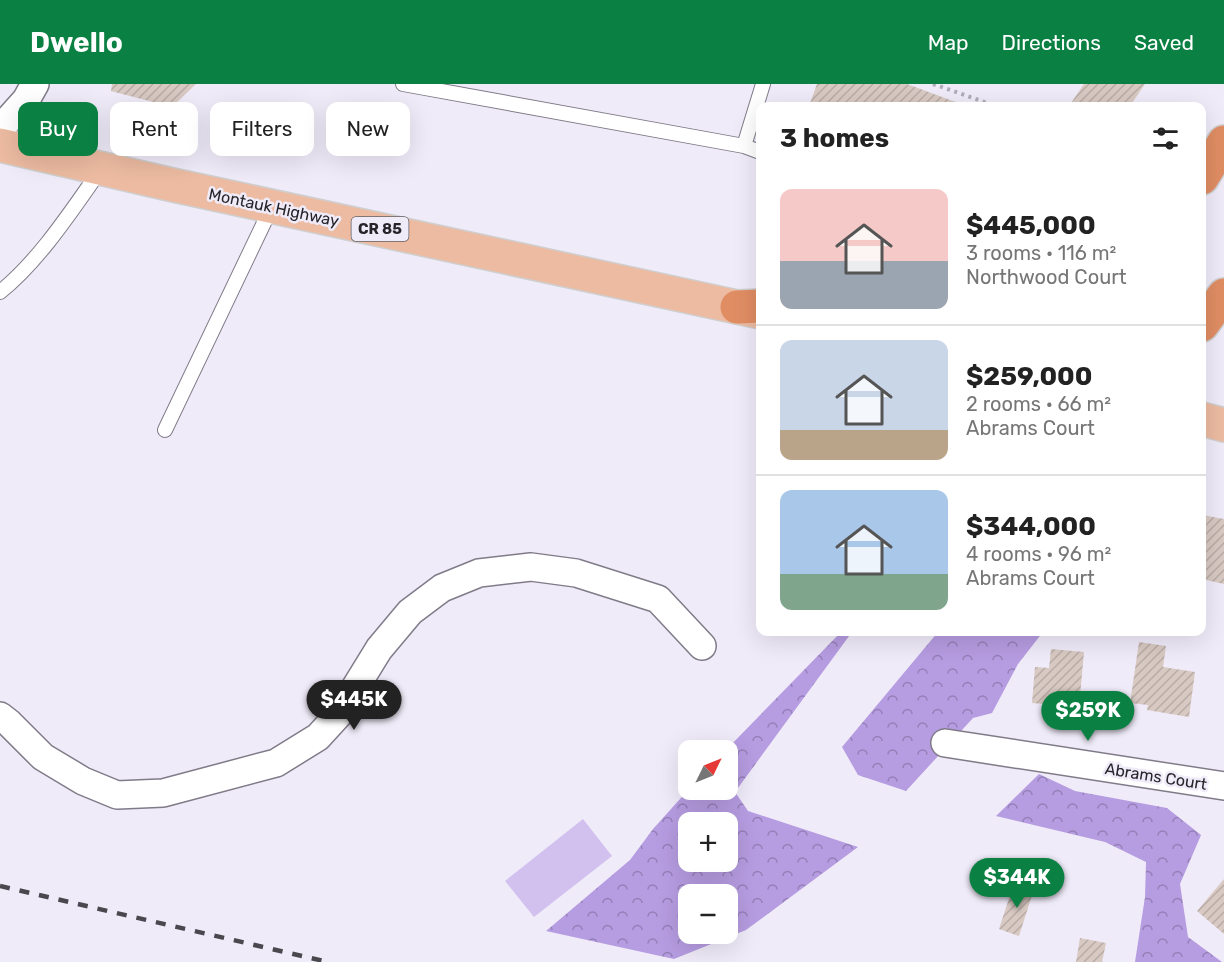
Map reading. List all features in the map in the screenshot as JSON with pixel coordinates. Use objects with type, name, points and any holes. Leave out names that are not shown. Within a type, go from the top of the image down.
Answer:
[{"type":"highway","points":[[1206,320],[1224,295]]},
{"type":"main road","name":"Montauk Highway","points":[[0,145],[272,206],[753,308]]},
{"type":"main road","points":[[1206,420],[1224,425]]},
{"type":"street","points":[[0,129],[26,100],[35,84]]},
{"type":"street","points":[[0,716],[43,757],[83,781],[117,795],[163,793],[276,763],[318,737],[339,714],[379,649],[410,612],[442,588],[479,573],[531,567],[576,573],[658,598],[702,646]]},
{"type":"street","name":"Abrams Court","points":[[945,743],[1224,786]]},
{"type":"lane","points":[[403,84],[744,146],[756,150]]},
{"type":"lane","points":[[757,102],[763,84]]},
{"type":"lane","points":[[744,146],[756,107]]},
{"type":"lane","points":[[0,292],[10,284],[55,233],[101,168]]},
{"type":"lane","points":[[165,430],[272,206]]},
{"type":"path","points":[[933,84],[985,102]]},
{"type":"green space","points":[[837,636],[849,636],[738,788],[738,740],[736,740]]},
{"type":"green space","points":[[935,636],[1040,636],[1018,664],[992,713],[973,718],[906,791],[858,775],[842,747]]},
{"type":"green space","points":[[1039,774],[1075,791],[1167,808],[1201,835],[1180,884],[1188,937],[1222,962],[1135,962],[1145,897],[1146,862],[1105,842],[996,816]]},
{"type":"green space","points":[[738,796],[748,811],[858,847],[746,930],[738,933],[738,884],[678,884],[678,944],[711,944],[674,959],[546,931],[630,860],[653,829],[679,800],[738,800]]},
{"type":"shaded area","points":[[583,819],[612,856],[534,917],[505,881]]},
{"type":"building","points":[[112,84],[196,84],[177,102],[153,102],[111,91]]},
{"type":"building","points":[[817,84],[907,84],[956,102],[810,102]]},
{"type":"building","points":[[1084,84],[1145,84],[1133,102],[1072,102]]},
{"type":"building","points":[[1206,516],[1224,519],[1224,584],[1206,580]]},
{"type":"building","points":[[1139,642],[1166,646],[1163,667],[1195,672],[1189,717],[1147,710],[1148,705],[1130,703]]},
{"type":"building","points":[[1051,649],[1084,652],[1079,707],[1032,703],[1035,667],[1049,668]]},
{"type":"building","points":[[1224,879],[1224,934],[1197,911]]},
{"type":"building","points":[[1014,883],[1034,889],[1019,936],[999,929]]},
{"type":"building","points":[[1080,938],[1106,943],[1102,962],[1076,962]]},
{"type":"railway","points":[[0,886],[328,962]]}]
